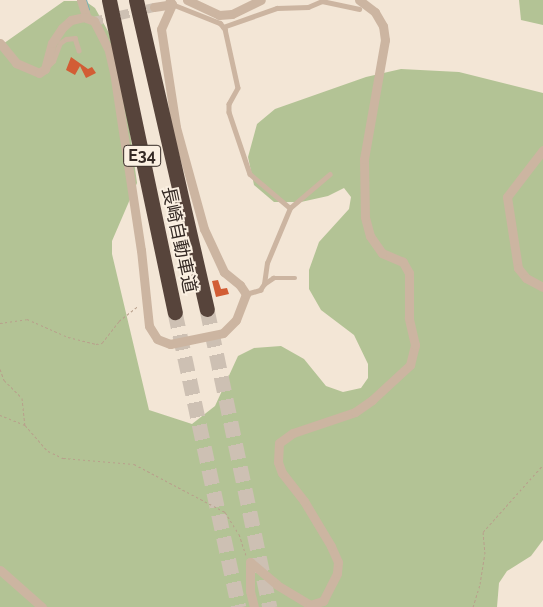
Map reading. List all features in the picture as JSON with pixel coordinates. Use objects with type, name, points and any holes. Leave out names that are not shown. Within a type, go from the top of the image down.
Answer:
[{"type":"highway","name":"長崎自動車道","points":[[109,0],[176,312]]},
{"type":"highway","name":"長崎自動車道","points":[[136,0],[207,309]]},
{"type":"street","points":[[81,0],[87,18]]},
{"type":"street","points":[[186,0],[219,15],[232,14],[261,0]]},
{"type":"street","points":[[154,8],[171,2]]},
{"type":"street","points":[[0,43],[16,63],[39,73],[45,69],[52,43],[70,20],[87,18],[94,21],[109,51],[114,72],[148,326],[157,339],[177,344],[224,334],[236,320],[246,294],[240,284],[224,272],[204,229],[176,127],[161,29],[171,2]]},
{"type":"street","points":[[250,562],[277,585],[310,605],[323,601],[335,583],[338,562],[304,502],[282,473],[278,462],[279,443],[293,434],[355,412],[372,400],[410,365],[415,345],[409,318],[409,272],[403,262],[382,253],[370,236],[365,217],[364,159],[384,40],[383,26],[375,12],[359,5]]},
{"type":"street","points":[[543,150],[507,197],[518,268],[526,278],[543,287]]},
{"type":"street","points":[[250,562],[250,591],[254,607]]},
{"type":"street","points":[[0,570],[42,607]]},
{"type":"lane","points":[[171,2],[223,27],[277,8],[308,7],[322,1],[359,5]]},
{"type":"lane","points":[[223,27],[238,88],[229,112],[250,174],[290,208]]},
{"type":"lane","points":[[45,69],[50,66],[60,43],[66,39],[75,38],[79,50]]},
{"type":"lane","points":[[264,284],[267,263],[290,208],[330,174]]},
{"type":"lane","points":[[246,294],[260,290],[272,278],[296,278]]},
{"type":"path","points":[[0,324],[27,319],[68,337],[96,344],[102,343],[132,308],[146,304]]},
{"type":"path","points":[[0,368],[4,380],[22,398],[25,425]]},
{"type":"path","points":[[0,415],[25,425],[48,451],[63,458],[134,464],[225,512],[239,534],[250,562]]},
{"type":"path","points":[[473,607],[480,584],[485,554],[483,532],[543,465]]},
{"type":"green space","points":[[519,0],[543,0],[543,25],[521,20]]},
{"type":"green space","points":[[64,1],[85,1],[95,8],[109,33],[126,104],[137,183],[112,241],[112,254],[149,410],[192,424],[215,406],[238,356],[254,348],[281,346],[304,359],[326,386],[343,392],[361,388],[368,378],[368,364],[354,335],[321,310],[309,289],[309,270],[319,242],[349,209],[351,197],[344,188],[328,196],[301,202],[274,202],[254,185],[248,157],[257,124],[275,109],[366,77],[401,69],[459,72],[543,93],[543,540],[531,556],[507,571],[499,583],[497,607],[0,607],[0,46]]},
{"type":"building","points":[[71,57],[88,69],[92,67],[96,73],[86,78],[80,66],[75,75],[66,70]]},
{"type":"building","points":[[218,280],[221,289],[227,288],[229,294],[216,297],[212,281]]},
{"type":"waterway","points":[[86,0],[89,10]]},
{"type":"tunnel","points":[[94,21],[154,7]]},
{"type":"tunnel","points":[[207,309],[270,607]]},
{"type":"tunnel","points":[[175,312],[239,607]]}]
